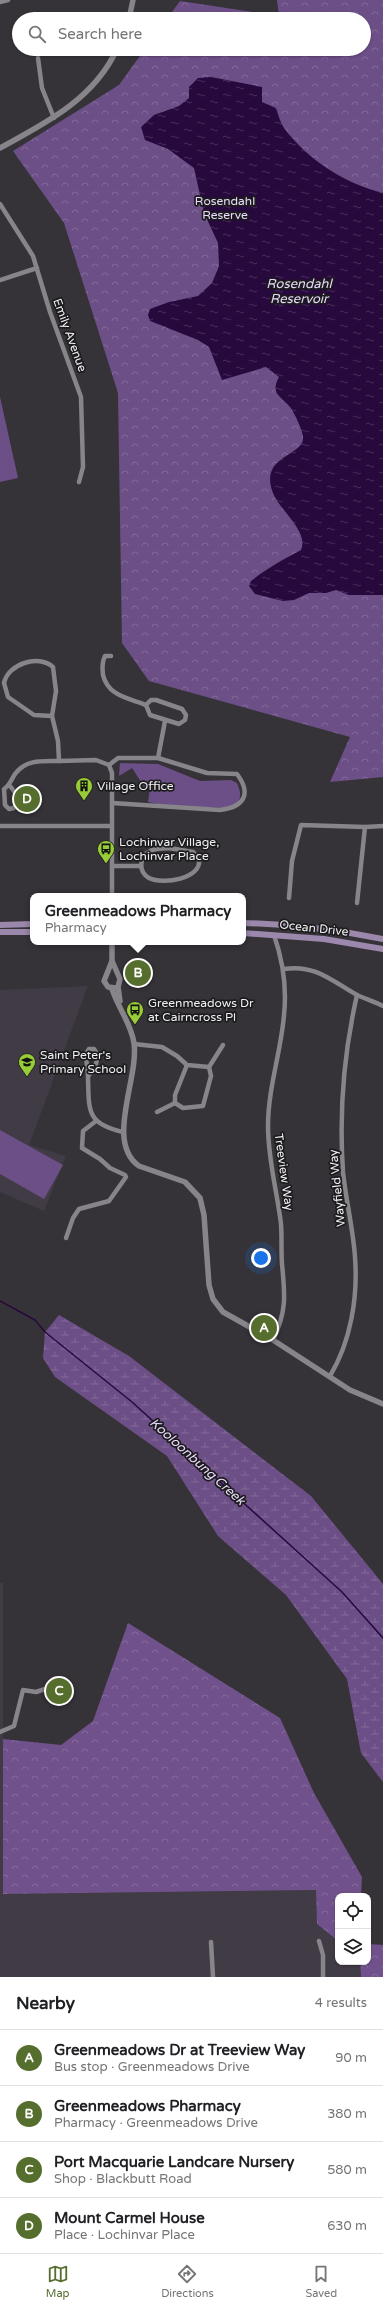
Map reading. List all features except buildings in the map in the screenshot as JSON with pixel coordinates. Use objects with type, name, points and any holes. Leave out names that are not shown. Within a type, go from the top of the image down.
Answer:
[{"type":"main road","name":"Ocean Drive","points":[[246,923],[309,928],[383,939]]},
{"type":"main road","points":[[0,925],[30,924]]},
{"type":"main road","points":[[0,932],[30,932]]},
{"type":"main road","name":"Ocean Drive","points":[[246,933],[324,939],[383,949]]},
{"type":"street","points":[[0,2],[8,0]]},
{"type":"street","points":[[130,12],[133,0]]},
{"type":"street","points":[[0,148],[54,118],[94,85],[113,56]]},
{"type":"street","points":[[38,58],[42,88],[54,118]]},
{"type":"street","name":"Emily Avenue","points":[[0,204],[28,246],[37,268],[81,397],[83,467],[79,482]]},
{"type":"street","points":[[0,280],[37,268]]},
{"type":"street","points":[[111,656],[105,656],[103,659],[102,671],[107,687],[113,693],[146,705],[150,715],[165,721],[179,724],[183,722],[186,715],[180,707],[156,700],[148,702],[146,705]]},
{"type":"street","points":[[52,716],[34,715],[8,697],[4,682],[11,669],[21,664],[39,661],[45,662],[53,667],[56,691],[52,716],[58,741],[59,761]]},
{"type":"street","points":[[158,758],[165,721]]},
{"type":"street","points":[[109,765],[118,758],[158,758],[207,773],[237,774],[244,786],[244,797],[236,806],[220,810],[112,803]]},
{"type":"street","points":[[9,785],[16,793],[16,804],[14,808],[9,809],[5,805],[4,789],[9,785],[19,770],[30,762],[96,760],[109,765],[112,773],[112,893]]},
{"type":"street","points":[[289,898],[292,861],[301,825],[365,828],[383,826]]},
{"type":"street","points":[[0,826],[111,826]]},
{"type":"street","points":[[357,903],[365,828]]},
{"type":"street","points":[[169,848],[193,852],[199,859],[200,864],[196,872],[188,876],[158,880],[148,877],[141,866],[143,857],[146,853],[156,849],[169,848]]},
{"type":"street","points":[[112,866],[141,866]]},
{"type":"street","name":"Treeview Way","points":[[273,1340],[284,1310],[286,1294],[281,1225],[270,1159],[268,1126],[273,1079],[284,1014],[284,970],[274,935]]},
{"type":"street","points":[[112,945],[112,961],[109,973],[105,977],[105,984],[115,988],[130,1026],[134,1044],[133,1074],[123,1132],[124,1147],[133,1162],[145,1170],[185,1182],[200,1198],[204,1215],[209,1285],[213,1299],[231,1318],[273,1340],[359,1394],[383,1404]]},
{"type":"street","points":[[112,961],[120,981],[115,988]]},
{"type":"street","points":[[284,970],[305,968],[314,971],[383,1006]]},
{"type":"street","points":[[109,973],[117,973]]},
{"type":"street","name":"Wayfield Way","points":[[330,1376],[342,1351],[352,1321],[355,1292],[355,1255],[343,1172],[342,1110],[348,1036],[357,994]]},
{"type":"street","points":[[134,1044],[162,1047],[177,1056],[187,1065],[209,1067]]},
{"type":"street","points":[[175,1103],[183,1108],[203,1106],[211,1076],[209,1067],[223,1045]]},
{"type":"street","points":[[88,1076],[97,1062],[98,1055],[94,1049],[88,1049],[86,1054],[88,1103],[96,1121],[108,1129],[123,1132]]},
{"type":"street","points":[[175,1103],[175,1095],[187,1065]]},
{"type":"street","points":[[157,1112],[175,1103]]},
{"type":"street","points":[[66,1238],[73,1218],[79,1209],[110,1201],[126,1177],[125,1174],[110,1168],[100,1159],[82,1148],[83,1131],[96,1121]]},
{"type":"street","points":[[0,1732],[14,1726],[23,1690],[36,1692],[60,1684]]},
{"type":"street","points":[[319,1941],[323,1955],[323,1977]]},
{"type":"street","points":[[211,1942],[213,1977]]},
{"type":"shaded area","name":"Saint Peter's Primary School","points":[[88,986],[29,1145],[66,1156],[44,1211],[0,1192],[0,990]]},
{"type":"shaded area","points":[[0,1583],[3,1583],[3,1894],[317,1890],[317,1924],[335,1939],[335,1965],[360,1965],[361,1977],[0,1977]]},
{"type":"green space","name":"Rosendahl Reserve","points":[[277,0],[383,0],[383,777],[330,782],[350,737],[149,681],[122,643],[118,393],[64,223],[13,151],[119,85],[140,56],[371,56],[371,12],[278,12]]},
{"type":"green space","name":"Rosendahl Reserve","points":[[180,1],[253,12],[172,12]]},
{"type":"green space","points":[[0,397],[18,478],[0,482]]},
{"type":"green space","points":[[120,763],[158,764],[200,781],[231,780],[237,783],[240,792],[240,799],[238,802],[227,808],[168,806],[148,802],[150,788],[145,788],[132,768],[119,776]]},
{"type":"green space","points":[[0,1130],[63,1165],[44,1199],[0,1174]]},
{"type":"green space","points":[[59,1315],[129,1356],[311,1496],[383,1584],[383,1782],[361,1753],[347,1679],[286,1595],[218,1536],[167,1456],[55,1377],[43,1358],[45,1332]]},
{"type":"green space","points":[[128,1623],[280,1718],[314,1793],[362,1877],[361,1893],[335,1893],[335,1939],[317,1924],[316,1890],[3,1894],[3,1739],[61,1745],[93,1721]]},
{"type":"green space","points":[[371,1944],[383,1945],[383,1977],[361,1977],[360,1965],[371,1965]]},
{"type":"water","name":"Rosendahl Reservoir","points":[[211,77],[262,87],[262,102],[276,108],[284,128],[304,150],[328,169],[354,183],[383,193],[383,595],[349,595],[336,590],[326,593],[309,593],[294,600],[283,601],[255,594],[249,586],[251,581],[269,568],[301,550],[302,543],[298,528],[277,500],[273,493],[270,480],[272,471],[276,464],[302,443],[303,434],[300,426],[292,409],[277,394],[276,383],[279,377],[266,367],[222,380],[209,347],[198,340],[150,321],[148,315],[150,309],[169,302],[198,296],[212,283],[219,266],[218,243],[204,213],[194,168],[168,149],[145,140],[141,127],[154,115],[179,106],[189,98],[189,87],[198,78]]},
{"type":"waterway","name":"Kooloonbung Creek","points":[[0,1301],[35,1320],[45,1332],[132,1402],[342,1592],[383,1638]]},
{"type":"place","name":"Mount Carmel House","points":[[27,799]]},
{"type":"place","name":"Village Office","points":[[84,801]]},
{"type":"place","name":"Lochinvar Village, Lochinvar Place","points":[[106,864]]},
{"type":"place","name":"Greenmeadows Pharmacy","points":[[138,973]]},
{"type":"place","name":"Greenmeadows Dr at Cairncross Pl","points":[[135,1025]]},
{"type":"place","name":"Saint Peter's Primary School","points":[[27,1077]]},
{"type":"place","name":"Greenmeadows Dr at Treeview Way","points":[[264,1328]]},
{"type":"place","name":"Port Macquarie Landcare Nursery","points":[[59,1691]]}]
